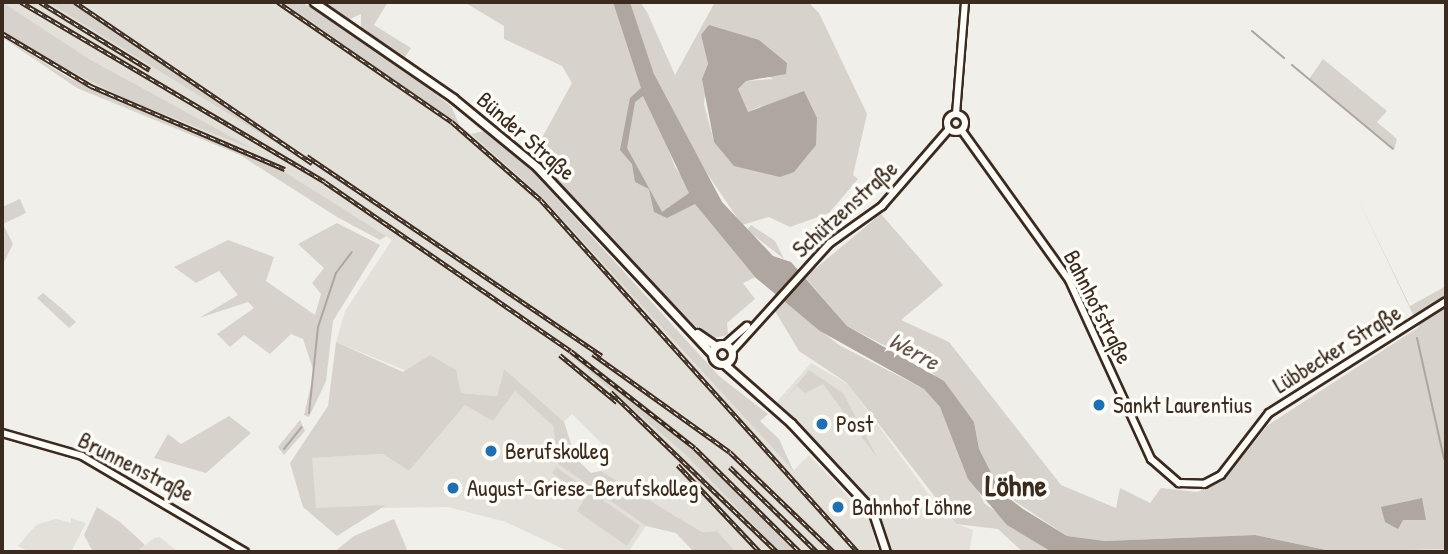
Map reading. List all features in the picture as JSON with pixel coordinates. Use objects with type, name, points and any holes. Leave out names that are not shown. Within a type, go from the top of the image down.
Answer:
[{"type":"main road","name":"Bünder Straße","points":[[314,2],[444,91],[537,167],[748,386]]},
{"type":"main road","points":[[713,349],[726,344],[748,386],[872,510],[886,552]]},
{"type":"main road","points":[[724,364],[731,355]]},
{"type":"street","points":[[956,114],[965,2]]},
{"type":"street","name":"Schützenstraße","points":[[726,344],[762,313],[802,271],[882,206],[949,129],[948,119],[956,114]]},
{"type":"street","name":"Bahnhofstraße","points":[[956,114],[965,120],[962,131],[1069,280],[1146,450],[1163,474]]},
{"type":"street","points":[[949,129],[962,131]]},
{"type":"street","name":"Lübbecker Straße","points":[[1163,474],[1190,485],[1216,478],[1269,413],[1446,302]]},
{"type":"street","name":"Schützenstraße","points":[[731,355],[762,313]]},
{"type":"street","name":"Brunnenstraße","points":[[2,433],[82,456],[244,552]]},
{"type":"shaded area","points":[[2,2],[283,2],[471,134],[542,197],[794,470],[809,455],[830,477],[870,521],[878,552],[736,552],[717,531],[702,532],[601,471],[614,456],[572,414],[564,422],[556,420],[504,369],[497,396],[461,393],[336,342],[345,311],[392,240],[274,165],[29,56],[2,37]]},
{"type":"shaded area","points":[[2,2],[89,59],[257,151],[126,99],[30,50],[2,30]]},
{"type":"shaded area","points":[[48,2],[70,2],[274,140],[271,140]]},
{"type":"shaded area","points":[[283,2],[302,2],[400,67],[451,106],[460,126]]},
{"type":"shaded area","points":[[324,2],[388,2],[374,25],[411,48],[405,57],[361,29],[361,14],[350,19]]},
{"type":"shaded area","points":[[464,2],[613,2],[675,167],[756,277],[743,283],[755,299],[727,323],[728,335],[713,338],[699,330],[532,156],[572,83],[562,66],[504,39],[504,26]]},
{"type":"shaded area","points":[[613,2],[630,2],[654,74],[722,202],[773,256],[791,262],[847,326],[944,381],[974,422],[979,449],[1001,492],[1023,509],[1067,536],[1105,541],[1255,535],[1336,552],[1052,552],[1007,525],[968,479],[940,407],[924,389],[820,331],[756,278],[695,204],[667,218],[654,212],[649,189],[635,182],[632,164],[620,150],[630,98],[641,88]],"holes":[[[643,96],[689,193],[662,212],[627,148],[635,102]]]},
{"type":"shaded area","points":[[630,2],[640,2],[647,12],[675,75],[715,2],[808,2],[819,13],[867,114],[853,175],[858,179],[829,213],[790,227],[769,217],[742,225],[696,157],[654,74]],"holes":[[[701,35],[773,79],[745,81],[738,89],[741,102],[748,112],[763,105],[714,142],[704,104],[708,64]]]},
{"type":"shaded area","points":[[709,25],[759,40],[787,63],[786,74],[746,81],[738,89],[748,112],[804,91],[817,118],[816,145],[794,172],[780,177],[734,166],[714,142],[702,79],[708,64],[701,35]]},
{"type":"shaded area","points":[[2,37],[71,79],[274,165],[386,236],[380,240],[337,217],[240,155],[77,88]]},
{"type":"shaded area","points":[[1323,59],[1387,111],[1377,122],[1397,139],[1394,150],[1309,79]]},
{"type":"shaded area","points":[[484,131],[533,172],[719,376],[768,414],[760,421],[779,439],[793,470],[542,197],[471,134]]},
{"type":"shaded area","points":[[1355,193],[1410,306],[1446,286],[1446,549],[1336,552],[1255,535],[1105,541],[1067,536],[1001,492],[979,449],[974,422],[928,368],[847,326],[805,277],[881,214],[943,285],[901,320],[949,342],[1061,485],[1116,508],[1120,488],[1150,503],[1161,488],[1197,492],[1223,481],[1268,425],[1419,327]]},
{"type":"shaded area","points":[[20,199],[26,213],[3,224],[13,244],[2,266],[2,207]]},
{"type":"shaded area","points":[[337,223],[380,245],[333,321],[326,381],[309,417],[304,415],[314,372],[303,339],[291,334],[270,354],[244,335],[230,347],[217,334],[254,308],[248,302],[199,318],[238,295],[219,271],[196,283],[174,267],[228,240],[274,257],[266,281],[315,315],[321,294],[312,283],[324,268],[298,244]]},
{"type":"shaded area","points":[[751,225],[775,241],[784,259],[747,230]]},
{"type":"shaded area","points":[[43,293],[76,322],[69,328],[37,298]]},
{"type":"shaded area","points":[[782,300],[839,345],[924,389],[940,407],[984,503],[1052,552],[1023,552],[998,529],[956,524],[847,383],[799,351],[775,311]]},
{"type":"shaded area","points":[[336,342],[403,372],[430,355],[456,370],[461,393],[497,396],[504,369],[564,422],[576,459],[591,473],[601,471],[702,532],[717,531],[736,552],[694,552],[676,533],[646,526],[558,464],[553,426],[515,391],[493,421],[465,405],[409,471],[383,454],[312,458],[316,508],[386,505],[337,536],[303,507],[290,463],[328,406]]},
{"type":"shaded area","points":[[569,354],[691,448],[797,552],[780,552],[685,454]]},
{"type":"shaded area","points":[[811,363],[848,384],[927,492],[956,524],[973,530],[969,552],[889,552],[874,506],[775,404]]},
{"type":"shaded area","points":[[809,370],[843,393],[878,459],[823,384],[805,393],[797,386],[781,404]]},
{"type":"shaded area","name":"August-Griese-Berufskolleg","points":[[515,391],[553,426],[558,464],[646,526],[629,551],[570,552],[506,522],[448,507],[315,509],[311,458],[383,454],[409,471],[465,405]]},
{"type":"shaded area","points":[[229,416],[251,433],[206,473],[154,458],[168,434],[181,444]]},
{"type":"shaded area","points":[[300,420],[305,431],[284,455],[278,447]]},
{"type":"shaded area","points":[[556,467],[640,526],[627,546],[577,511],[586,497],[552,473]]},
{"type":"shaded area","points":[[1422,498],[1426,520],[1403,520],[1398,529],[1385,522],[1381,507]]},
{"type":"shaded area","points":[[97,507],[120,522],[145,545],[137,552],[93,552],[84,535]]},
{"type":"shaded area","points":[[71,518],[86,523],[71,552],[30,552],[18,546],[36,525],[56,519],[71,523]]},
{"type":"shaded area","points":[[394,519],[408,552],[334,552],[354,536]]},
{"type":"shaded area","points":[[160,537],[178,552],[137,552],[154,538]]},
{"type":"waterway","points":[[1252,31],[1284,58]]},
{"type":"waterway","points":[[1292,65],[1393,149]]},
{"type":"waterway","points":[[309,413],[318,327],[336,273],[352,252]]},
{"type":"waterway","points":[[1417,338],[1444,459]]},
{"type":"waterway","points":[[284,449],[302,427]]},
{"type":"railway","points":[[21,2],[325,182],[571,351],[695,448],[800,552]]},
{"type":"railway","points":[[40,2],[150,70]]},
{"type":"railway","points":[[75,2],[312,163]]},
{"type":"railway","points":[[278,2],[452,122],[541,200],[858,552]]},
{"type":"railway","points":[[2,33],[91,86],[285,169]]},
{"type":"railway","points":[[307,156],[602,356]]},
{"type":"railway","points":[[593,354],[730,452],[834,552]]},
{"type":"railway","points":[[560,355],[617,402]]},
{"type":"railway","points":[[611,392],[777,552]]},
{"type":"railway","points":[[678,465],[760,552]]},
{"type":"railway","points":[[730,467],[817,552]]},
{"type":"place","name":"Sankt Laurentius","points":[[1099,405]]},
{"type":"place","name":"Post","points":[[822,424]]},
{"type":"place","name":"Berufskolleg","points":[[491,451]]},
{"type":"place","name":"August-Griese-Berufskolleg","points":[[453,488]]},
{"type":"place","name":"Bahnhof Löhne","points":[[838,507]]},
{"type":"district","name":"Löhne","points":[[1016,485]]},
{"type":"water label","name":"Werre","points":[[914,351]]}]
